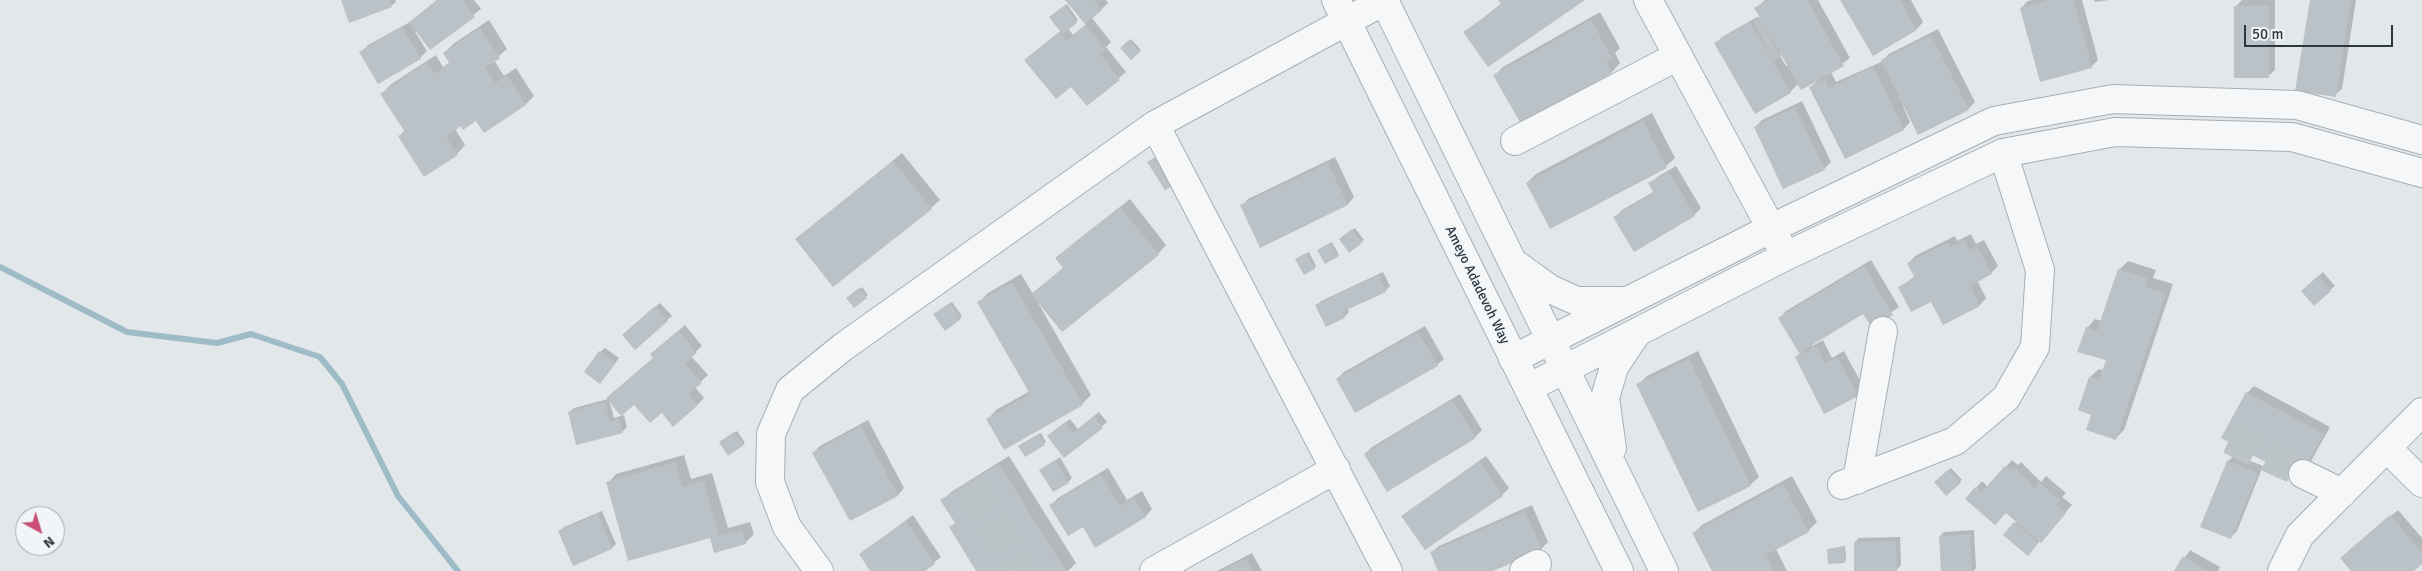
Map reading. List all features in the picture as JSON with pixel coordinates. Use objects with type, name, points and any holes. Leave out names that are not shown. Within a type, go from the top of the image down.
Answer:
[{"type":"street","points":[[819,571],[787,527],[770,482],[771,434],[790,390],[843,348],[1155,125],[1341,11],[1384,0],[1664,571]]},
{"type":"street","points":[[1648,0],[1786,256]]},
{"type":"street","name":"Ameyo Adadevoh Way","points":[[1341,11],[1618,571]]},
{"type":"street","points":[[1515,141],[1678,56]]},
{"type":"street","points":[[1513,358],[1772,228],[1994,121],[2113,99],[2297,105],[2422,140]]},
{"type":"street","points":[[1155,125],[1388,571]]},
{"type":"street","points":[[1528,388],[1786,256],[2003,153],[2115,132],[2292,137],[2422,173]]},
{"type":"street","points":[[1883,331],[1850,483],[1955,441],[2006,398],[2035,347],[2040,270],[2003,153]]},
{"type":"street","points":[[1512,261],[1550,289],[1577,301],[1626,302]]},
{"type":"street","points":[[1615,472],[1605,398],[1614,367],[1638,332]]},
{"type":"street","points":[[2282,571],[2300,535],[2422,412]]},
{"type":"street","points":[[2387,448],[2422,483]]},
{"type":"street","points":[[1154,571],[1336,469]]},
{"type":"street","points":[[2303,474],[2342,493]]},
{"type":"building","points":[[341,0],[389,0],[392,7],[349,23]]},
{"type":"building","points":[[438,0],[463,0],[475,17],[430,50],[409,22]]},
{"type":"building","points":[[1065,0],[1094,0],[1102,10],[1085,24]]},
{"type":"building","points":[[1498,0],[1585,0],[1488,67],[1463,32],[1502,5]]},
{"type":"building","points":[[1769,0],[1807,0],[1844,66],[1801,90],[1761,19],[1780,57],[1773,61],[1753,21],[1760,17],[1754,8]]},
{"type":"building","points":[[1840,0],[1900,0],[1917,30],[1873,56]]},
{"type":"building","points":[[2048,0],[2074,0],[2092,68],[2040,82],[2020,8]]},
{"type":"building","points":[[2310,0],[2351,0],[2336,97],[2295,91]]},
{"type":"building","points":[[1065,5],[1077,23],[1062,34],[1049,17]]},
{"type":"building","points":[[2234,6],[2269,6],[2269,78],[2234,78]]},
{"type":"building","points":[[1591,20],[1612,58],[1606,61],[1612,73],[1521,124],[1493,75]]},
{"type":"building","points":[[1750,22],[1791,93],[1755,114],[1714,43]]},
{"type":"building","points":[[1085,25],[1106,50],[1100,54],[1120,80],[1087,106],[1071,87],[1056,99],[1024,60],[1059,32],[1066,41]]},
{"type":"building","points":[[402,27],[421,59],[378,84],[359,52]]},
{"type":"building","points":[[480,28],[500,58],[485,68],[495,83],[507,76],[526,105],[484,133],[476,121],[463,130],[461,126],[446,137],[458,155],[424,177],[398,136],[405,132],[380,94],[426,63],[434,74],[450,64],[443,53]]},
{"type":"building","points":[[1931,35],[1969,110],[1918,135],[1881,60]]},
{"type":"building","points":[[1129,40],[1140,52],[1131,60],[1120,48]]},
{"type":"building","points":[[1873,66],[1904,130],[1845,159],[1809,87],[1825,79],[1829,88]]},
{"type":"building","points":[[1795,107],[1825,170],[1783,189],[1754,127]]},
{"type":"building","points":[[1643,121],[1667,168],[1550,229],[1526,183]]},
{"type":"building","points":[[1157,156],[1175,184],[1165,190],[1147,162]]},
{"type":"building","points":[[893,161],[932,209],[833,287],[795,239]]},
{"type":"building","points":[[1328,163],[1348,205],[1260,248],[1240,205]]},
{"type":"building","points":[[1669,172],[1695,216],[1634,252],[1613,217],[1654,193],[1648,183]]},
{"type":"building","points":[[1120,207],[1159,255],[1062,332],[1031,294],[1063,268],[1055,258]]},
{"type":"building","points":[[1352,229],[1362,243],[1349,253],[1339,239]]},
{"type":"building","points":[[1964,240],[1969,250],[1977,246],[1992,274],[1970,286],[1980,306],[1943,325],[1931,302],[1911,312],[1898,287],[1915,278],[1907,263],[1948,242],[1950,247]]},
{"type":"building","points":[[1330,243],[1338,257],[1325,264],[1317,250]]},
{"type":"building","points":[[1306,253],[1315,269],[1304,275],[1295,259]]},
{"type":"building","points":[[1864,266],[1893,315],[1872,328],[1863,314],[1799,353],[1778,318]]},
{"type":"building","points":[[2118,269],[2148,279],[2145,287],[2166,293],[2116,440],[2086,430],[2091,415],[2078,410],[2089,377],[2099,380],[2106,360],[2077,352],[2086,327],[2097,331]]},
{"type":"building","points":[[1379,275],[1386,292],[1342,312],[1345,318],[1326,327],[1315,305]]},
{"type":"building","points":[[2318,276],[2331,291],[2314,306],[2301,291]]},
{"type":"building","points":[[1012,282],[1083,405],[1004,450],[986,419],[1030,394],[977,302]]},
{"type":"building","points":[[859,288],[867,298],[854,308],[846,298]]},
{"type":"building","points":[[950,303],[961,319],[945,331],[933,314]]},
{"type":"building","points":[[655,306],[668,321],[635,350],[622,335]]},
{"type":"building","points":[[678,331],[697,353],[685,363],[702,383],[688,394],[698,405],[673,427],[662,413],[650,423],[634,405],[621,416],[606,398],[653,358],[650,354]]},
{"type":"building","points":[[1418,332],[1438,366],[1355,413],[1336,379]]},
{"type":"building","points":[[1816,346],[1825,364],[1837,357],[1858,396],[1824,414],[1795,357]]},
{"type":"building","points":[[599,351],[616,363],[600,384],[584,372]]},
{"type":"building","points":[[1689,359],[1751,486],[1698,512],[1636,384]]},
{"type":"building","points":[[2246,392],[2324,434],[2299,480],[2221,438]]},
{"type":"building","points":[[1452,400],[1476,438],[1387,492],[1364,454]]},
{"type":"building","points":[[605,402],[610,422],[619,419],[623,433],[576,445],[568,412]]},
{"type":"building","points":[[1094,416],[1103,428],[1064,458],[1047,436],[1065,422],[1073,433]]},
{"type":"building","points":[[861,426],[898,496],[850,521],[812,453]]},
{"type":"building","points":[[734,432],[744,445],[728,456],[719,442]]},
{"type":"building","points":[[1039,434],[1045,445],[1025,457],[1018,446]]},
{"type":"building","points":[[1055,460],[1069,483],[1053,492],[1039,470]]},
{"type":"building","points":[[1479,461],[1503,496],[1425,550],[1401,516]]},
{"type":"building","points":[[2227,461],[2258,473],[2231,539],[2200,527]]},
{"type":"building","points":[[676,462],[682,487],[704,481],[719,536],[742,530],[746,544],[714,553],[710,538],[628,561],[606,482]]},
{"type":"building","points":[[999,464],[1066,571],[976,571],[949,527],[955,523],[940,500]]},
{"type":"building","points":[[2005,466],[2011,471],[2014,467],[2034,488],[2039,482],[2060,500],[2056,504],[2066,513],[2041,543],[2006,513],[1995,525],[1965,499],[1975,487],[1981,493]]},
{"type":"building","points":[[1949,469],[1961,483],[1946,496],[1934,482]]},
{"type":"building","points":[[1101,474],[1120,506],[1134,497],[1146,517],[1095,548],[1083,527],[1068,536],[1049,505]]},
{"type":"building","points":[[1783,484],[1809,532],[1766,555],[1774,571],[1712,571],[1692,533]]},
{"type":"building","points":[[1525,511],[1542,550],[1493,571],[1438,571],[1430,552]]},
{"type":"building","points":[[598,514],[612,549],[573,566],[558,531]]},
{"type":"building","points":[[2390,515],[2422,553],[2422,564],[2414,571],[2351,571],[2340,558]]},
{"type":"building","points":[[906,521],[935,564],[925,571],[870,571],[859,554]]},
{"type":"building","points":[[2014,522],[2038,543],[2028,556],[2003,535]]},
{"type":"building","points":[[1970,534],[1972,571],[1941,571],[1939,536]]},
{"type":"building","points":[[1896,541],[1897,571],[1854,571],[1854,542]]},
{"type":"building","points":[[1843,547],[1845,563],[1828,564],[1827,549]]},
{"type":"building","points":[[2183,556],[2209,571],[2174,571]]},
{"type":"building","points":[[1246,558],[1252,571],[1221,571]]},
{"type":"waterway","points":[[0,267],[127,332],[217,343],[251,334],[320,357],[342,384],[398,496],[458,571]]},
{"type":"tunnel","points":[[2229,440],[2303,474]]},
{"type":"tunnel","points":[[970,487],[1022,571]]}]
